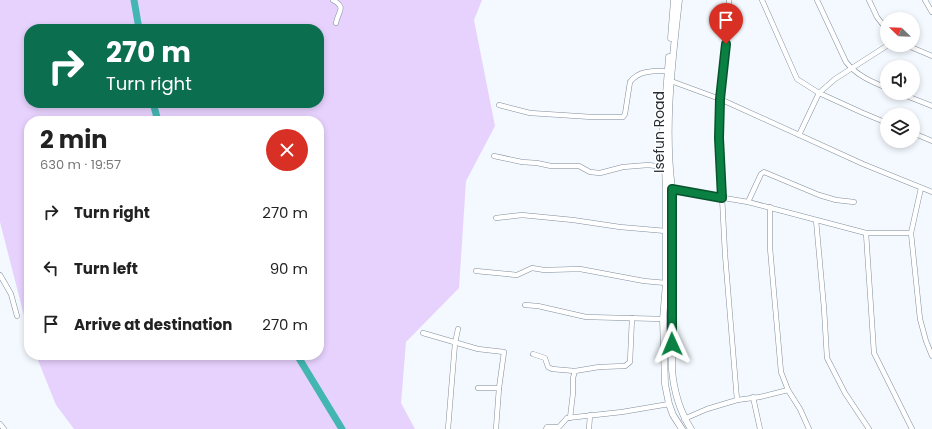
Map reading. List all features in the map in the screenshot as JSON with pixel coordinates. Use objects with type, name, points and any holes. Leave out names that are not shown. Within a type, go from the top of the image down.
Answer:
[{"type":"street","points":[[333,0],[340,4],[342,8],[336,23]]},
{"type":"street","name":"Isefun Road","points":[[674,0],[667,71],[664,130],[665,167],[669,189],[666,231],[666,283],[663,319],[665,384],[669,404],[682,429]]},
{"type":"street","name":"Isefun Road","points":[[679,0],[672,56],[668,131],[672,370],[673,388],[679,408],[691,429]]},
{"type":"street","points":[[729,0],[728,30],[720,99],[719,138],[737,400]]},
{"type":"street","points":[[762,0],[795,76],[800,82],[818,93],[880,120]]},
{"type":"street","points":[[817,0],[846,62],[852,69],[880,85]]},
{"type":"street","points":[[869,0],[880,21]]},
{"type":"street","points":[[925,0],[932,12]]},
{"type":"street","points":[[799,135],[818,93],[836,79],[880,50]]},
{"type":"street","points":[[920,51],[932,56]]},
{"type":"street","points":[[499,105],[530,113],[592,117],[624,117],[630,82],[633,78],[649,71],[667,71]]},
{"type":"street","points":[[671,81],[720,99],[863,164],[932,192]]},
{"type":"street","points":[[917,100],[932,106]]},
{"type":"street","points":[[920,136],[932,141]]},
{"type":"street","points":[[494,156],[550,166],[579,166],[590,172],[600,173],[623,167],[648,165],[665,167]]},
{"type":"street","points":[[748,202],[761,174],[764,172],[819,195],[836,200],[854,202]]},
{"type":"street","points":[[921,188],[911,233],[920,319],[932,356]]},
{"type":"street","points":[[669,189],[748,202],[866,233],[911,233]]},
{"type":"street","points":[[770,207],[770,248],[781,372],[788,390],[800,409],[809,429]]},
{"type":"street","points":[[496,218],[522,214],[620,227],[666,231]]},
{"type":"street","points":[[816,220],[827,358],[845,393],[869,429]]},
{"type":"street","points":[[866,233],[874,353],[912,429]]},
{"type":"street","points":[[476,271],[518,275],[532,268],[544,270],[580,269],[644,281],[666,283]]},
{"type":"street","points":[[0,276],[11,294],[17,316]]},
{"type":"street","points":[[524,305],[538,306],[586,317],[663,319]]},
{"type":"street","points":[[533,354],[545,358],[548,367],[552,369],[575,371],[599,367],[624,366],[629,363],[632,318]]},
{"type":"street","points":[[448,429],[455,343],[458,329]]},
{"type":"street","points":[[423,333],[478,349],[504,352],[499,388],[496,429]]},
{"type":"street","points":[[570,418],[573,378],[575,371]]},
{"type":"street","points":[[478,388],[499,388]]},
{"type":"street","points":[[684,419],[707,409],[737,400],[760,397],[788,390]]},
{"type":"street","points":[[753,397],[760,429]]},
{"type":"street","points":[[546,429],[547,427],[559,427],[567,418],[669,404]]},
{"type":"street","points":[[589,429],[590,416]]},
{"type":"street","points":[[0,424],[4,429]]},
{"type":"shaded area","points":[[0,0],[482,0],[474,20],[495,126],[466,181],[459,288],[406,342],[401,403],[415,429],[74,429],[56,405],[38,360],[324,360],[324,116],[24,116],[24,316],[0,222]]},
{"type":"waterway","points":[[134,0],[138,24]]},
{"type":"waterway","points":[[154,108],[157,116]]},
{"type":"waterway","points":[[300,360],[342,429]]},
{"type":"route","points":[[672,344],[672,189],[722,198],[719,138],[720,99],[726,44]]}]
